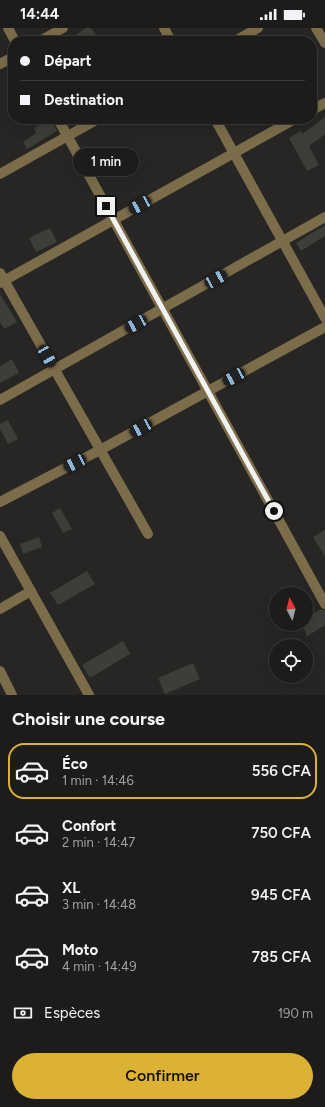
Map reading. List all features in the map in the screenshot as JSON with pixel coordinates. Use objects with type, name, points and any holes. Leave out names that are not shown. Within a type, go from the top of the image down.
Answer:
[{"type":"street","points":[[49,36],[63,28]]},
{"type":"street","points":[[244,36],[258,28]]},
{"type":"street","points":[[316,28],[325,43]]},
{"type":"street","points":[[61,124],[325,604]]},
{"type":"street","points":[[0,174],[89,124]]},
{"type":"street","points":[[217,124],[325,318]]},
{"type":"street","points":[[148,534],[1,279],[114,220],[286,124]]},
{"type":"street","points":[[0,400],[325,217]]},
{"type":"street","points":[[0,502],[100,450],[325,327]]},
{"type":"street","points":[[0,536],[89,695]]},
{"type":"street","points":[[0,609],[31,591]]},
{"type":"street","points":[[0,671],[12,695]]},
{"type":"building","points":[[86,28],[91,28],[97,36],[74,36]]},
{"type":"building","points":[[325,117],[325,134],[309,146],[319,165],[307,171],[289,138],[301,131],[302,134]]},
{"type":"building","points":[[42,124],[54,124],[57,131],[27,149],[23,142],[36,133],[34,128]]},
{"type":"building","points":[[325,225],[325,236],[301,251],[296,243]]},
{"type":"building","points":[[50,228],[57,242],[36,252],[29,238]]},
{"type":"building","points":[[0,294],[17,322],[4,329],[0,322]]},
{"type":"building","points":[[12,359],[19,373],[0,383],[0,366]]},
{"type":"building","points":[[8,420],[18,439],[8,444],[0,429],[0,424]]},
{"type":"building","points":[[60,508],[72,529],[63,533],[52,513]]},
{"type":"building","points":[[325,530],[325,556],[313,537]]},
{"type":"building","points":[[39,537],[42,547],[23,554],[20,544]]},
{"type":"building","points":[[87,571],[95,584],[58,605],[50,593]]},
{"type":"building","points":[[321,609],[325,610],[325,625],[306,637],[305,631],[313,631],[313,614]]},
{"type":"building","points":[[123,641],[130,654],[90,678],[82,665]]},
{"type":"building","points":[[193,663],[200,679],[165,694],[158,678]]},
{"type":"route","points":[[106,206],[274,511]]}]
